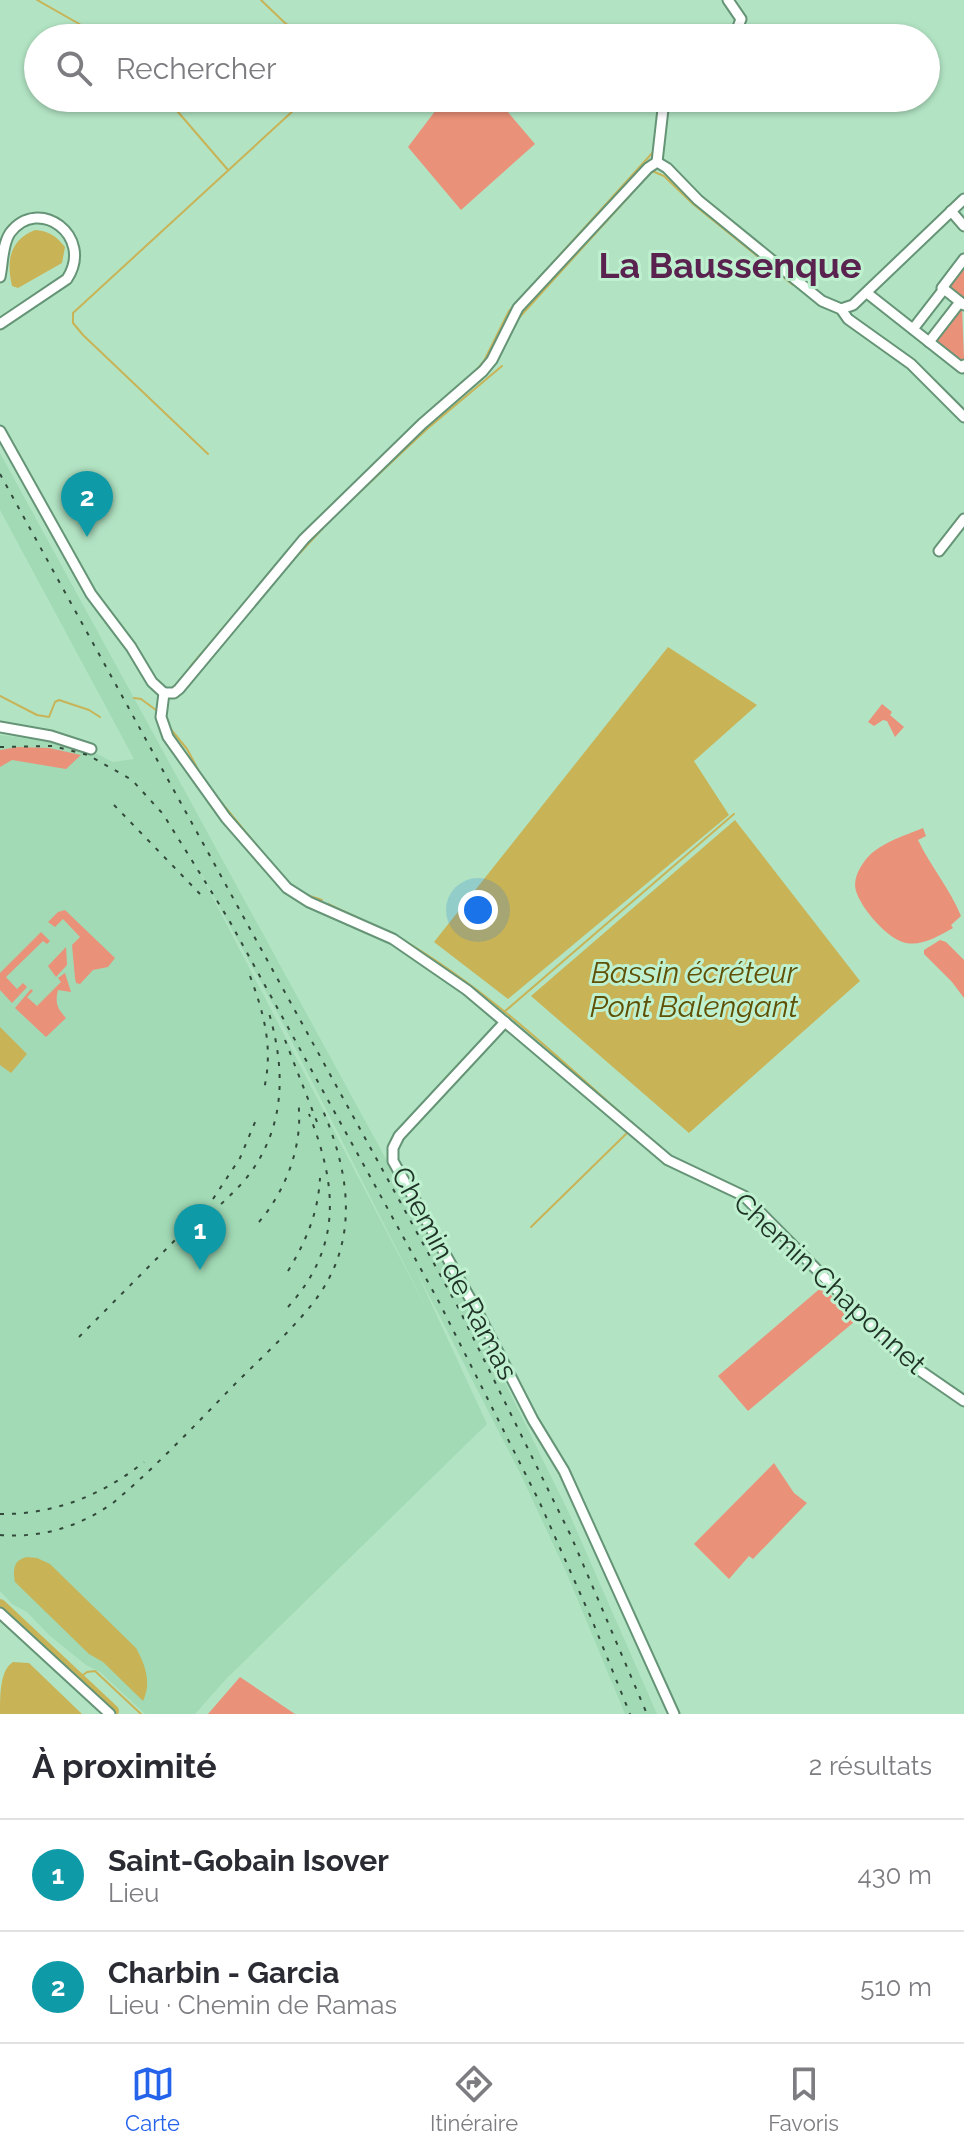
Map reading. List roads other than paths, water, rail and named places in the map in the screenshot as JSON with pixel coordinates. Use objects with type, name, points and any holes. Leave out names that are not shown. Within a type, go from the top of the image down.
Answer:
[{"type":"street","points":[[728,0],[741,19],[739,24]]},
{"type":"street","points":[[0,431],[91,594],[131,647],[152,682],[164,693],[174,693],[304,539],[422,424],[483,371],[518,308],[657,162],[663,112]]},
{"type":"street","points":[[657,162],[698,200],[810,292],[841,309],[848,319],[911,364],[964,417]]},
{"type":"street","points":[[841,309],[853,305],[867,293],[964,199]]},
{"type":"street","points":[[951,211],[964,226]]},
{"type":"street","points":[[0,277],[2,253],[10,233],[20,225],[46,219],[61,226],[69,235],[76,253],[72,272],[67,279],[0,324]]},
{"type":"street","points":[[913,329],[964,259]]},
{"type":"street","points":[[929,342],[962,304],[944,289]]},
{"type":"street","points":[[867,293],[962,368],[964,365]]},
{"type":"street","points":[[939,551],[964,519]]},
{"type":"street","points":[[164,693],[161,717],[168,737],[226,818],[287,888],[309,902],[393,939],[467,990],[505,1022]]},
{"type":"street","points":[[0,727],[51,736],[91,749]]},
{"type":"street","name":"Chemin Chaponnet","points":[[505,1022],[668,1160],[744,1196],[909,1363],[964,1401]]},
{"type":"street","name":"Chemin de Ramas","points":[[505,1022],[399,1136],[393,1148],[393,1161],[477,1311],[533,1420],[564,1471],[674,1714]]},
{"type":"street","points":[[0,1613],[110,1714]]},
{"type":"water","points":[[35,230],[52,235],[65,247],[62,263],[18,288],[12,286],[12,252],[20,239]]},
{"type":"water","points":[[668,647],[757,705],[694,761],[729,815],[508,999],[434,942]]},
{"type":"water","name":"Bassin écréteur Pont Balengant","points":[[735,820],[860,981],[689,1133],[531,996]]},
{"type":"water","points":[[0,1027],[27,1054],[11,1073],[0,1065]]},
{"type":"water","points":[[27,1557],[50,1564],[136,1648],[146,1674],[147,1687],[143,1701],[15,1582],[15,1566]]},
{"type":"water","points":[[13,1662],[29,1663],[82,1714],[0,1714],[3,1677]]},
{"type":"waterway","points":[[37,0],[79,24]]},
{"type":"waterway","points":[[261,0],[286,24]]},
{"type":"waterway","points":[[738,6],[744,15]]},
{"type":"waterway","points":[[734,16],[734,24]]},
{"type":"waterway","points":[[178,112],[228,170]]},
{"type":"waterway","points":[[208,454],[83,335],[73,323],[73,313],[292,112]]},
{"type":"waterway","points":[[474,373],[484,361],[509,311],[655,150]]},
{"type":"waterway","points":[[517,320],[652,171],[664,176],[693,204],[793,285]]},
{"type":"waterway","points":[[349,502],[427,429],[502,366]]},
{"type":"waterway","points":[[319,518],[439,403]]},
{"type":"waterway","points":[[300,553],[333,517]]},
{"type":"waterway","points":[[190,667],[298,540]]},
{"type":"waterway","points":[[0,696],[37,715],[49,717],[55,702],[59,700],[100,717]]},
{"type":"waterway","points":[[134,698],[141,699],[156,710]]},
{"type":"waterway","points":[[169,727],[187,749],[201,775]]},
{"type":"waterway","points":[[216,796],[258,847]]},
{"type":"waterway","points":[[504,1012],[734,814]]},
{"type":"waterway","points":[[304,894],[322,900]]},
{"type":"waterway","points":[[328,904],[392,934]]},
{"type":"waterway","points":[[398,937],[461,978],[521,1025],[633,1127]]},
{"type":"waterway","points":[[531,1227],[628,1132]]},
{"type":"waterway","points":[[0,1605],[113,1711]]},
{"type":"waterway","points":[[79,1678],[95,1671],[141,1714]]},
{"type":"railway","points":[[0,474],[459,1309],[571,1536],[647,1714]]},
{"type":"railway","points":[[0,747],[53,746],[88,755],[132,780],[163,814],[229,920],[439,1302],[539,1501],[630,1714]]},
{"type":"railway","points":[[114,805],[200,894]]},
{"type":"railway","points":[[250,976],[260,1005],[268,1048],[263,1093]]},
{"type":"railway","points":[[204,1221],[251,1172],[271,1134],[280,1075],[269,1013]]},
{"type":"railway","points":[[285,1040],[317,1122]]},
{"type":"railway","points":[[259,1222],[278,1195],[291,1165],[298,1133],[298,1100]]},
{"type":"railway","points":[[0,1535],[31,1535],[60,1529],[87,1519],[113,1503],[176,1444],[313,1303],[339,1256],[346,1206],[339,1156],[321,1106]]},
{"type":"railway","points":[[288,1307],[306,1284],[318,1261],[330,1214],[325,1166],[309,1114]]},
{"type":"railway","points":[[213,1199],[240,1158],[258,1115]]},
{"type":"railway","points":[[288,1271],[310,1227],[320,1178]]},
{"type":"railway","points":[[79,1337],[192,1223],[210,1209]]},
{"type":"railway","points":[[0,1514],[39,1511],[76,1501],[112,1484],[144,1462]]},
{"type":"place","name":"Charbin - Garcia","points":[[87,537]]},
{"type":"place","name":"Saint-Gobain Isover","points":[[200,1270]]},
{"type":"district","name":"La Baussenque","points":[[730,265]]}]
